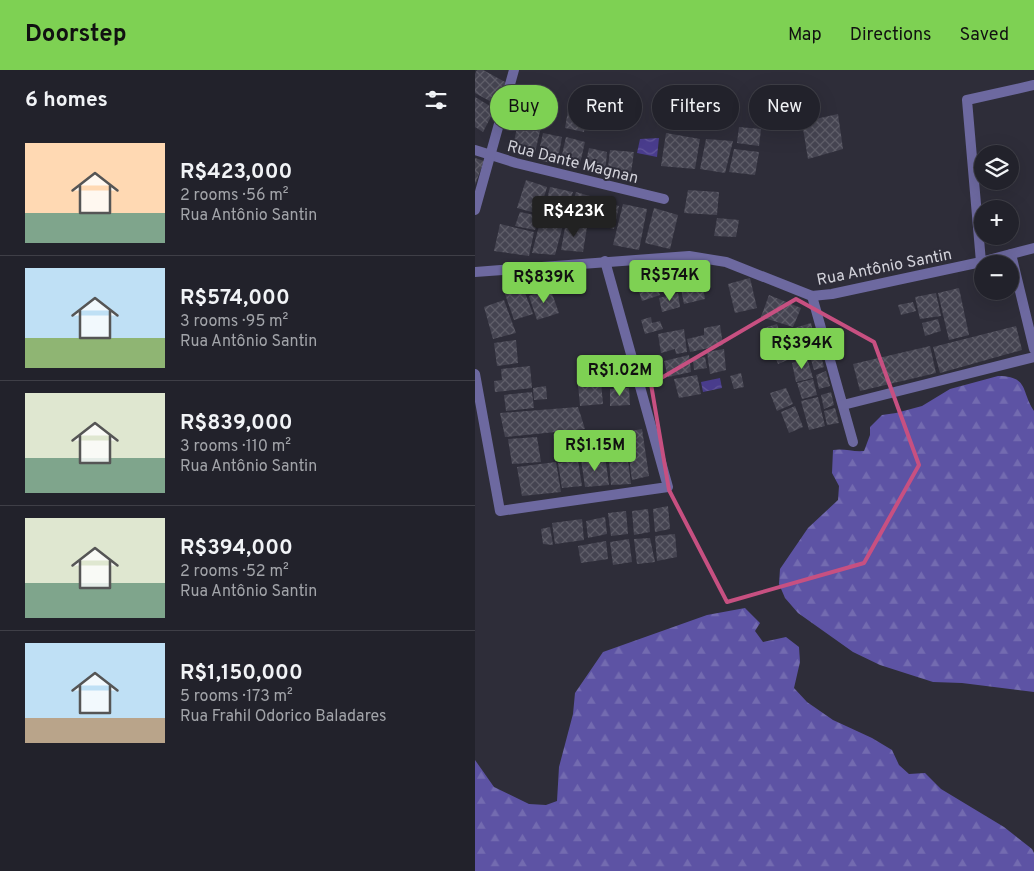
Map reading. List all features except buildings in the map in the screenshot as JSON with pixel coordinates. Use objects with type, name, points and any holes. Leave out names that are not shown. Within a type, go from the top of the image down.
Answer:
[{"type":"street","points":[[475,210],[514,70]]},
{"type":"street","points":[[980,255],[967,100],[1034,85]]},
{"type":"street","name":"Rua Dante Magnan","points":[[475,150],[663,199]]},
{"type":"street","name":"Rua Antônio Santin","points":[[1007,255],[1034,248]]},
{"type":"street","points":[[1011,254],[1034,349]]},
{"type":"street","name":"Rua Antônio Santin","points":[[475,272],[689,256],[727,262],[812,296],[832,294],[974,264]]},
{"type":"street","points":[[475,374],[501,511],[668,487],[605,261]]},
{"type":"street","points":[[812,296],[853,442]]},
{"type":"street","points":[[843,406],[1034,357]]},
{"type":"highlighted area","points":[[796,299],[874,342],[919,465],[864,563],[727,602],[669,490],[651,384]]},
{"type":"green space","points":[[998,376],[1008,377],[1020,382],[1034,411],[1034,692],[962,683],[933,682],[880,665],[853,652],[798,613],[785,598],[779,584],[780,569],[808,528],[838,500],[839,486],[832,473],[833,450],[864,451],[870,435],[870,427],[882,415],[922,406],[950,389]]},
{"type":"green space","points":[[745,608],[760,623],[755,631],[763,642],[786,637],[799,647],[800,662],[794,688],[807,702],[833,720],[872,738],[892,750],[899,765],[909,774],[925,773],[941,789],[1004,827],[1032,849],[1034,853],[1034,871],[475,871],[475,760],[494,787],[529,804],[546,805],[557,801],[559,767],[573,714],[575,693],[603,652],[707,615]]},
{"type":"water","points":[[659,138],[657,157],[637,153],[640,139]]},
{"type":"water","points":[[720,378],[722,388],[703,392],[701,382]]}]
